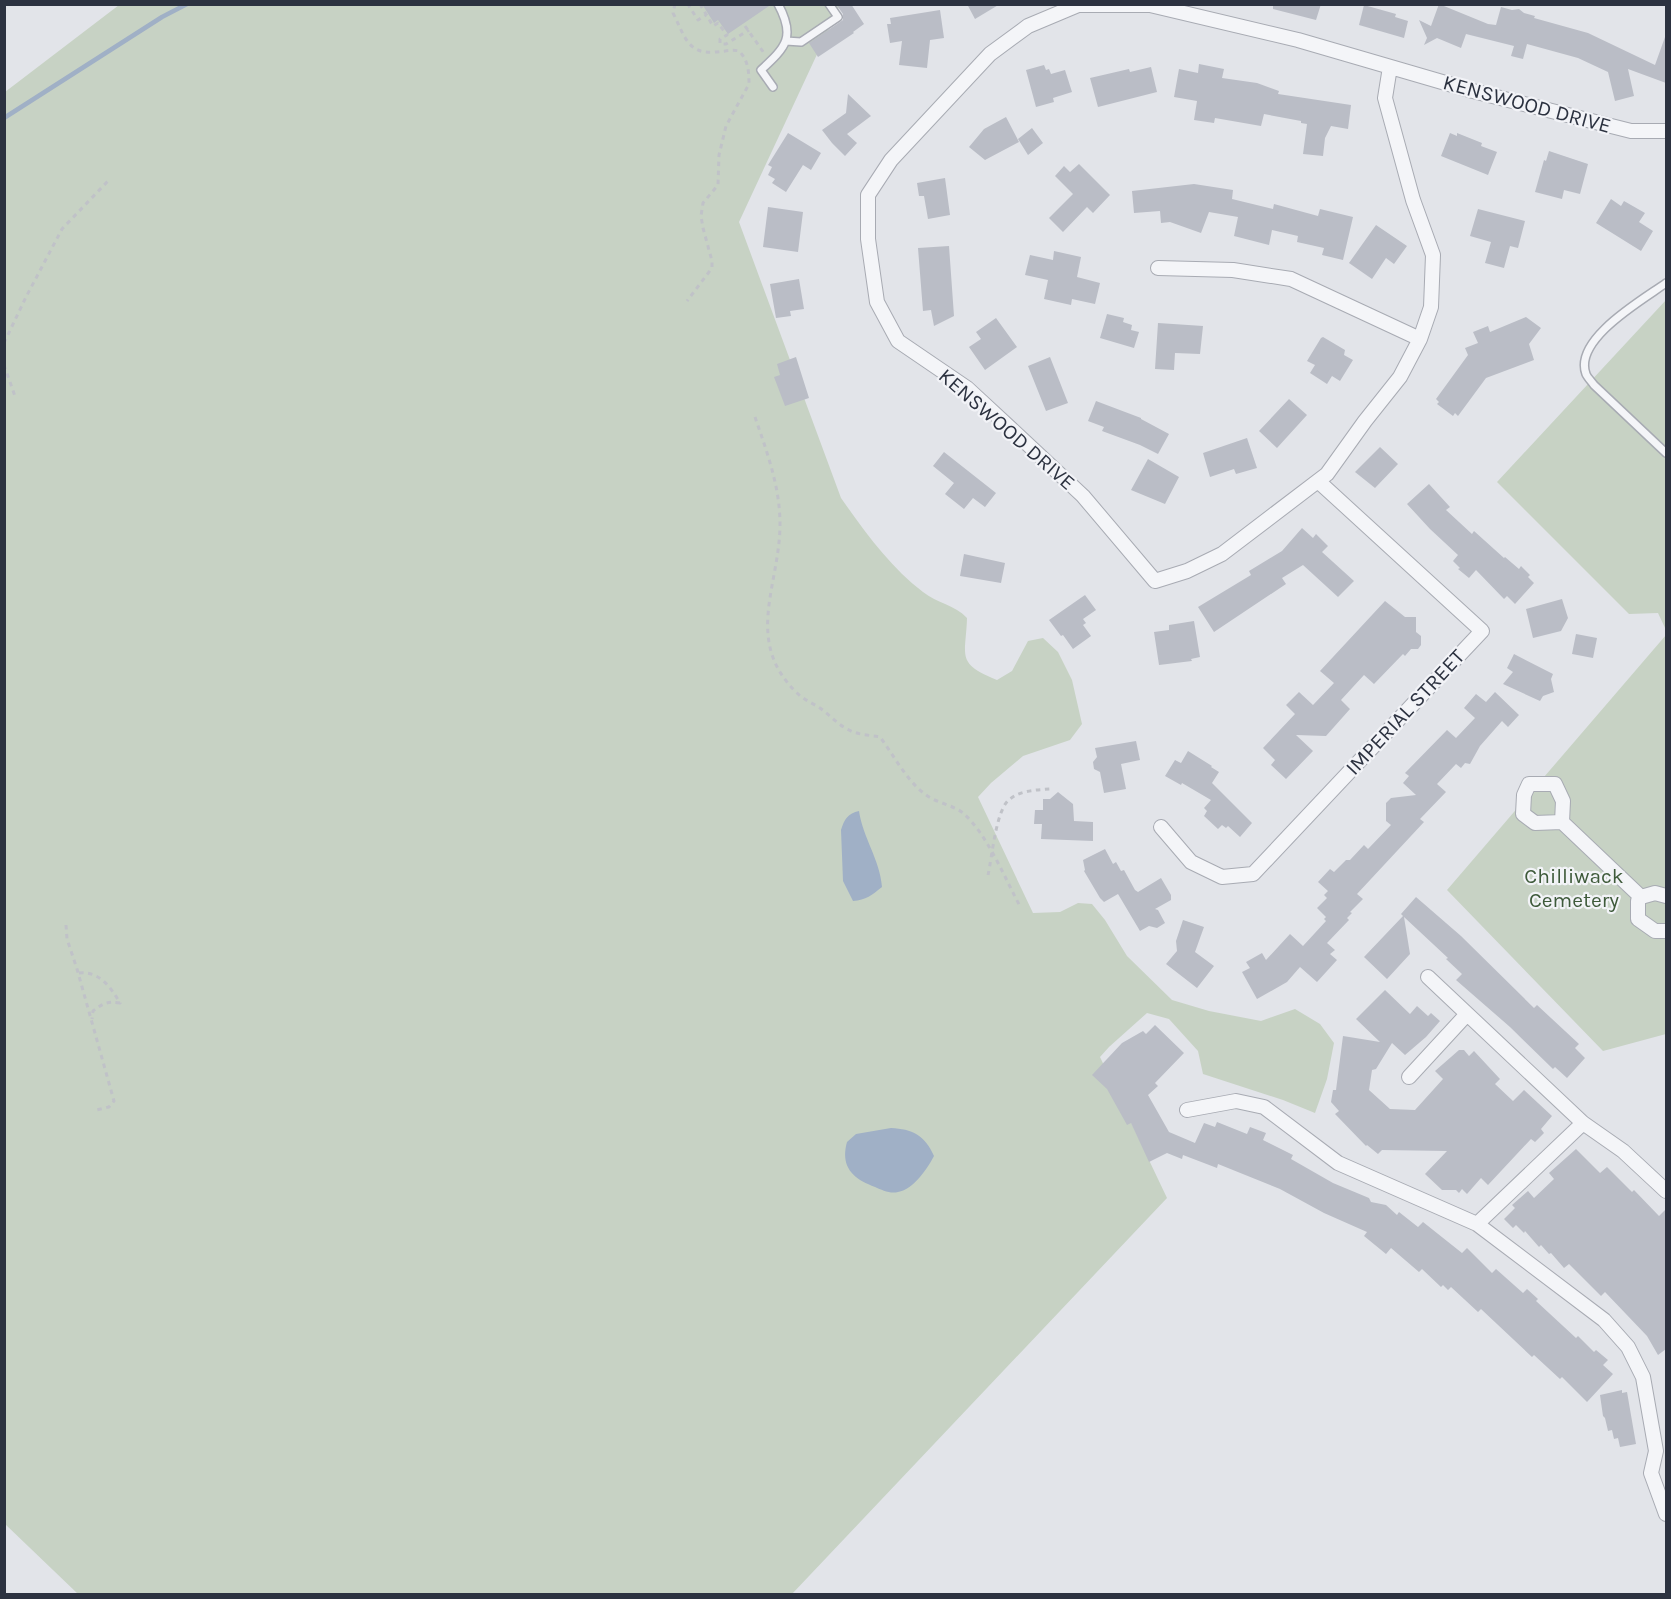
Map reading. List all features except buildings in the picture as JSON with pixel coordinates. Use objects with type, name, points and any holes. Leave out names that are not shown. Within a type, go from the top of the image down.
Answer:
[{"type":"street","name":"KENSWOOD DRIVE","points":[[1390,67],[1385,98],[1413,200],[1433,255],[1431,307],[1420,339],[1400,377],[1327,474],[1222,554],[1187,571],[1155,581],[1083,496],[967,388],[898,341],[878,302],[868,239],[868,195],[891,160],[990,54],[1028,26],[1078,4],[1150,5],[1298,40],[1473,91],[1631,131],[1666,130]]},
{"type":"street","points":[[1158,268],[1233,270],[1291,279],[1420,339]]},
{"type":"street","name":"IMPERIAL STREET","points":[[1161,827],[1191,862],[1222,877],[1253,874],[1482,631],[1318,481]]},
{"type":"street","points":[[1562,822],[1641,897]]},
{"type":"street","points":[[1666,896],[1655,893],[1641,897],[1638,901],[1638,920],[1655,930],[1666,931]]},
{"type":"street","points":[[1428,977],[1583,1123],[1623,1151],[1666,1191]]},
{"type":"street","points":[[1409,1077],[1467,1014]]},
{"type":"street","points":[[1187,1110],[1236,1101],[1264,1107],[1338,1163],[1477,1224],[1604,1320],[1628,1347],[1643,1377],[1656,1452],[1651,1473],[1666,1514]]},
{"type":"street","points":[[1477,1224],[1583,1123]]},
{"type":"lane","points":[[773,87],[761,70],[778,54],[789,33],[778,4]]},
{"type":"lane","points":[[786,41],[801,42],[838,17],[829,4]]},
{"type":"lane","points":[[1666,283],[1608,324],[1591,344],[1585,362],[1586,374],[1594,385],[1666,453]]},
{"type":"path","points":[[675,4],[673,12],[691,47],[706,53],[739,51],[746,61],[749,77],[749,84],[726,126],[719,155],[718,185],[703,203],[701,216],[712,268],[687,301]]},
{"type":"path","points":[[691,4],[689,6],[698,20],[706,15]]},
{"type":"path","points":[[700,4],[713,26],[718,22],[727,35],[720,39],[720,44],[723,45],[749,30]]},
{"type":"path","points":[[745,26],[769,62]]},
{"type":"path","points":[[4,343],[62,229],[108,181]]},
{"type":"path","points":[[4,365],[16,399]]},
{"type":"path","points":[[755,417],[774,473],[780,524],[767,610],[768,635],[773,659],[780,674],[798,695],[823,710],[850,731],[880,737],[905,774],[926,795],[940,804],[961,811],[975,826],[1021,908]]},
{"type":"path","points":[[988,874],[999,816],[1008,799],[1028,791],[1050,789]]},
{"type":"path","points":[[66,925],[67,939],[114,1101],[109,1107],[96,1110]]},
{"type":"path","points":[[78,973],[94,974],[102,979],[120,1003],[109,1001],[101,1005],[93,1011],[92,1021]]},
{"type":"green space","points":[[119,5],[840,5],[739,222],[841,498],[859,524],[911,582],[928,596],[957,610],[967,618],[965,650],[969,663],[974,668],[997,680],[1012,671],[1028,641],[1043,638],[1058,652],[1072,680],[1082,724],[1070,740],[1023,756],[978,797],[1033,913],[1060,912],[1078,903],[1092,904],[1105,920],[1127,956],[1172,1000],[1209,1011],[1261,1021],[1295,1009],[1320,1024],[1334,1043],[1327,1079],[1315,1113],[1203,1074],[1198,1051],[1169,1019],[1147,1013],[1109,1047],[1100,1057],[1167,1198],[792,1594],[78,1594],[5,1524],[5,92]]},
{"type":"green space","points":[[1666,300],[1666,630],[1658,613],[1629,614],[1497,482]]},
{"type":"green space","name":"Chilliwack Cemetery","points":[[1666,635],[1666,1034],[1603,1051],[1447,890]]},
{"type":"water","points":[[859,811],[881,877],[882,887],[869,897],[853,901],[843,881],[841,830],[847,818]]},
{"type":"water","points":[[891,1128],[917,1134],[934,1156],[915,1183],[904,1190],[895,1192],[883,1190],[860,1180],[850,1171],[845,1158],[847,1142],[856,1134]]},
{"type":"waterway","points":[[4,118],[162,17],[187,4]]}]
